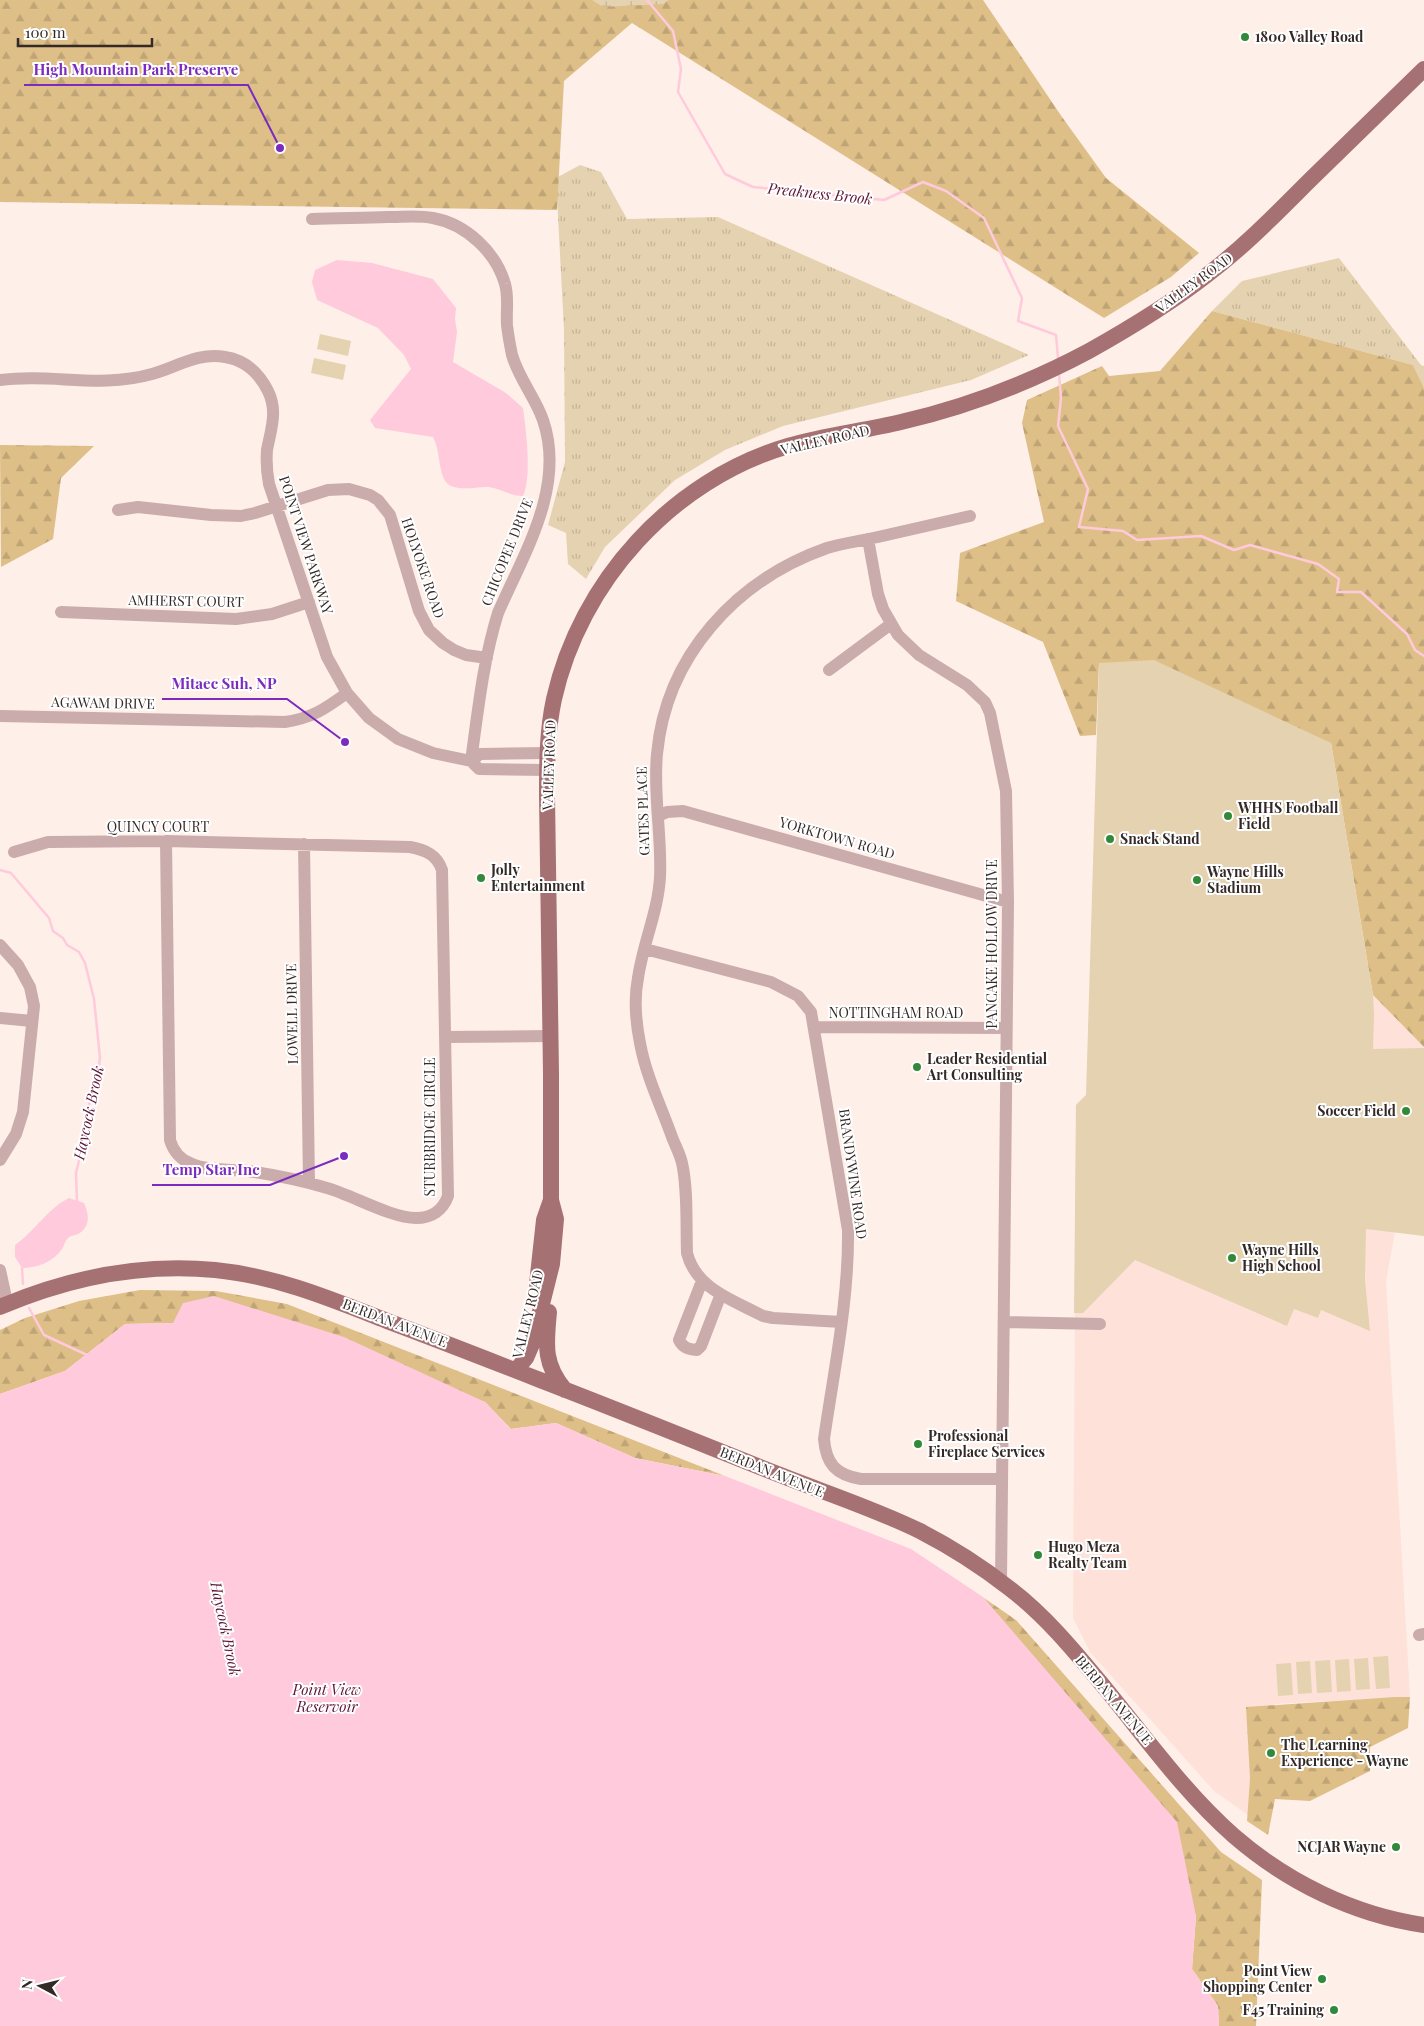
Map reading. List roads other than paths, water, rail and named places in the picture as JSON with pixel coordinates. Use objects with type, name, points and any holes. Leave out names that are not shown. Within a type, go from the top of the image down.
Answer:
[{"type":"main road","name":"VALLEY ROAD","points":[[516,1370],[526,1358],[532,1344],[552,1264],[556,1219],[551,1200],[551,1036],[547,770],[550,720],[562,671],[572,643],[585,613],[603,585],[641,537],[688,496],[733,469],[788,446],[906,421],[978,399],[1058,366],[1116,335],[1182,294],[1237,251],[1424,69]]},
{"type":"main road","name":"VALLEY ROAD","points":[[516,1370],[516,1353],[527,1324],[539,1276],[544,1220],[551,1200]]},
{"type":"main road","points":[[552,1264],[547,1353],[555,1378],[565,1390]]},
{"type":"main road","name":"BERDAN AVENUE","points":[[2,1304],[52,1287],[96,1276],[164,1268],[218,1270],[293,1285],[516,1370],[920,1531],[963,1555],[1030,1605],[1053,1628],[1198,1799],[1234,1836],[1295,1879],[1330,1898],[1371,1913],[1424,1925]]},
{"type":"street","name":"CHICOPEE DRIVE","points":[[312,219],[422,216],[447,222],[478,241],[501,272],[507,297],[507,324],[512,356],[524,386],[543,420],[550,463],[548,488],[543,506],[498,613],[487,658],[471,761]]},
{"type":"street","name":"POINT VIEW PARKWAY","points":[[0,380],[42,378],[99,382],[118,381],[154,373],[194,358],[205,356],[228,357],[238,360],[256,372],[272,400],[273,424],[267,460],[269,484],[327,657],[347,692],[369,718],[383,729],[415,747],[471,761],[479,768],[547,770]]},
{"type":"street","name":"HOLYOKE ROAD","points":[[118,510],[138,507],[226,516],[255,513],[276,505],[338,488],[360,491],[378,500],[390,515],[419,611],[429,630],[454,650],[466,655],[487,658]]},
{"type":"street","name":"GATES PLACE","points":[[841,1322],[763,1316],[711,1289],[695,1272],[687,1253],[682,1164],[648,1074],[640,1042],[636,992],[638,976],[659,892],[657,753],[665,713],[683,667],[708,629],[735,601],[774,573],[829,548],[970,516]]},
{"type":"street","name":"PANCAKE HOLLOW DRIVE","points":[[868,539],[878,594],[891,624],[903,641],[920,656],[977,693],[990,713],[1006,792],[1008,902],[1001,1582]]},
{"type":"street","name":"AMHERST COURT","points":[[61,612],[236,619],[272,614],[309,602]]},
{"type":"street","points":[[829,670],[891,624]]},
{"type":"street","name":"AGAWAM DRIVE","points":[[0,716],[285,722],[311,716],[323,710],[347,692]]},
{"type":"street","points":[[471,761],[480,754],[547,753]]},
{"type":"street","name":"YORKTOWN ROAD","points":[[658,816],[667,812],[683,811],[1008,902]]},
{"type":"street","name":"QUINCY COURT","points":[[14,852],[48,842],[166,841],[304,844]]},
{"type":"street","name":"STURBRIDGE CIRCLE","points":[[166,841],[171,1145],[182,1158],[198,1167],[249,1171],[309,1183],[328,1188],[408,1218],[427,1217],[441,1208],[448,1196],[442,870],[440,863],[428,852],[410,847],[304,844]]},
{"type":"street","name":"LOWELL DRIVE","points":[[304,844],[309,1183]]},
{"type":"street","points":[[0,945],[18,965],[30,987],[34,1006],[23,1112],[16,1134],[0,1160]]},
{"type":"street","name":"BRANDYWINE ROAD","points":[[645,949],[771,982],[789,990],[806,1004],[811,1012],[848,1230],[849,1251],[824,1439],[827,1457],[831,1464],[845,1475],[861,1479],[1002,1479]]},
{"type":"street","points":[[0,1018],[32,1021]]},
{"type":"street","name":"NOTTINGHAM ROAD","points":[[815,1027],[1006,1028]]},
{"type":"street","points":[[445,1037],[551,1036]]},
{"type":"street","points":[[0,1270],[5,1294],[2,1304]]},
{"type":"street","points":[[702,1281],[679,1340],[682,1346],[697,1350],[701,1346],[721,1294]]},
{"type":"street","points":[[1004,1322],[1100,1324]]},
{"type":"water","points":[[337,260],[372,263],[433,279],[456,308],[457,332],[453,362],[506,393],[523,408],[528,465],[526,487],[523,496],[489,487],[458,488],[447,484],[433,437],[375,428],[370,420],[411,369],[404,355],[378,328],[317,300],[312,282],[315,270]]},
{"type":"water","points":[[69,1198],[84,1203],[88,1216],[85,1228],[78,1234],[68,1238],[58,1254],[49,1261],[33,1267],[22,1268],[15,1257],[15,1245],[54,1208]]},
{"type":"water","name":"Point View Reservoir","points":[[214,1296],[344,1337],[485,1402],[511,1429],[556,1423],[635,1458],[725,1476],[911,1549],[983,1597],[1177,1822],[1196,1916],[1192,1969],[1218,2006],[1219,2026],[0,2026],[0,1394],[65,1371],[125,1324],[173,1323],[183,1303]]},
{"type":"waterway","name":"Preakness Brook","points":[[647,0],[673,31],[681,69],[678,92],[725,174],[753,187],[884,200],[923,182],[946,191],[984,218],[1022,298],[1018,321],[1056,335],[1058,358]]},
{"type":"waterway","name":"Preakness Brook","points":[[1059,374],[1061,398],[1058,426],[1088,489],[1079,527],[1123,531],[1137,540],[1201,536],[1234,550],[1250,545],[1318,564],[1339,579],[1337,592],[1361,592],[1407,634],[1415,650],[1424,656]]},
{"type":"waterway","name":"Haycock Brook","points":[[0,870],[11,873],[49,918],[53,931],[63,938],[67,945],[79,952],[85,963],[94,999],[100,1058],[97,1080],[86,1114],[83,1144],[76,1173],[77,1201],[75,1203]]},
{"type":"waterway","name":"Haycock Brook","points":[[23,1284],[22,1268],[24,1266]]},
{"type":"waterway","name":"Haycock Brook","points":[[29,1308],[44,1335],[87,1355]]},
{"type":"place","name":"1800 Valley Road","points":[[1245,37]]},
{"type":"place","name":"High Mountain Park Preserve","points":[[280,148]]},
{"type":"place","name":"Mitaec Suh, NP","points":[[345,742]]},
{"type":"place","name":"WHHS Football Field","points":[[1228,816]]},
{"type":"place","name":"Snack Stand","points":[[1110,839]]},
{"type":"place","name":"Jolly Entertainment","points":[[481,878]]},
{"type":"place","name":"Wayne Hills Stadium","points":[[1197,880]]},
{"type":"place","name":"Leader Residential Art Consulting","points":[[917,1067]]},
{"type":"place","name":"Soccer Field","points":[[1406,1111]]},
{"type":"place","name":"Temp Star Inc","points":[[344,1156]]},
{"type":"place","name":"Wayne Hills High School","points":[[1232,1258]]},
{"type":"place","name":"Professional Fireplace Services","points":[[918,1444]]},
{"type":"place","name":"Hugo Meza Realty Team","points":[[1038,1555]]},
{"type":"place","name":"The Learning Experience - Wayne","points":[[1271,1753]]},
{"type":"place","name":"NCJAR Wayne","points":[[1396,1847]]},
{"type":"place","name":"Point View Shopping Center","points":[[1322,1979]]},
{"type":"place","name":"F45 Training","points":[[1334,2010]]}]
